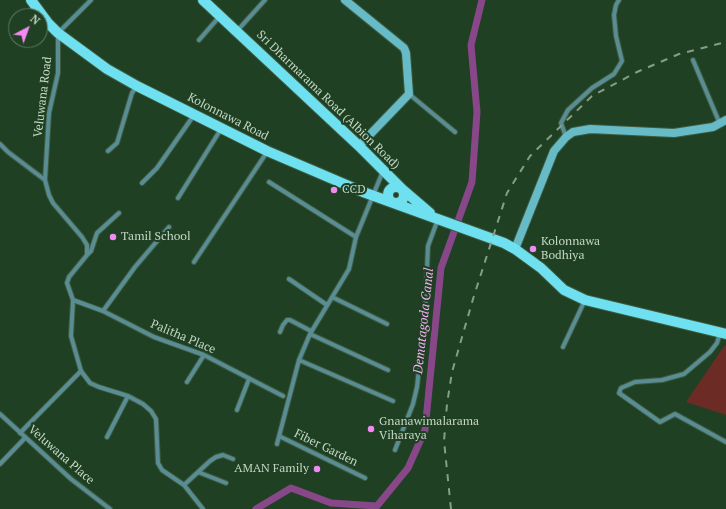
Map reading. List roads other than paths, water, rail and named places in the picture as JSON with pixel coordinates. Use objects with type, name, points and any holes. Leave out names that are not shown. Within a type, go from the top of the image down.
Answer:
[{"type":"main road","name":"Kolonnawa Road","points":[[31,0],[48,23],[58,33],[107,69],[137,86],[267,152],[374,196],[437,218],[515,249],[541,268],[564,290],[585,300],[723,334]]},
{"type":"main road","name":"Sri Dharmarama Road (Albion Road)","points":[[203,0],[359,146],[402,189],[437,218]]},
{"type":"main road","points":[[393,203],[388,197],[388,192],[394,187],[402,189]]},
{"type":"street","points":[[58,33],[91,0]]},
{"type":"street","points":[[236,31],[265,0]]},
{"type":"street","points":[[346,0],[404,48],[406,53],[409,94],[455,132]]},
{"type":"street","points":[[566,137],[561,123],[568,110],[592,88],[614,74],[622,61],[616,36],[614,15],[616,5],[619,0]]},
{"type":"street","points":[[199,40],[220,16]]},
{"type":"street","name":"Veluwana Road","points":[[58,33],[58,73],[49,113],[45,180],[53,203],[87,245],[87,255]]},
{"type":"street","points":[[515,249],[554,151],[566,137],[573,132],[590,129],[674,133],[713,126],[723,122],[693,60]]},
{"type":"street","points":[[108,151],[117,142],[132,94],[137,86]]},
{"type":"street","points":[[359,146],[409,94]]},
{"type":"street","points":[[142,183],[157,168],[194,115]]},
{"type":"street","points":[[178,198],[221,128]]},
{"type":"street","points":[[0,144],[8,152],[45,180]]},
{"type":"street","points":[[194,262],[267,152]]},
{"type":"street","points":[[277,444],[299,360],[311,333],[349,269],[356,237],[384,170]]},
{"type":"street","points":[[269,182],[356,237]]},
{"type":"street","points":[[119,213],[97,233],[91,251],[69,277],[67,282],[73,300],[71,336],[81,371],[90,383],[128,396],[144,404],[154,415],[156,419],[158,463],[162,470],[184,485],[203,509]]},
{"type":"street","points":[[395,450],[413,404],[417,387],[425,315],[428,246],[437,218]]},
{"type":"street","points":[[103,311],[135,267],[169,227]]},
{"type":"street","points":[[289,279],[327,305]]},
{"type":"street","points":[[332,297],[387,324]]},
{"type":"street","name":"Palitha Place","points":[[73,300],[103,311],[154,337],[204,356],[283,396]]},
{"type":"street","points":[[562,347],[585,300]]},
{"type":"street","points":[[280,332],[287,320],[290,320],[311,333],[388,370]]},
{"type":"street","points":[[723,334],[710,352],[684,374],[662,380],[635,382],[621,388],[619,393],[660,422],[674,414],[726,442]]},
{"type":"street","points":[[187,382],[204,356]]},
{"type":"street","points":[[299,360],[393,401]]},
{"type":"street","points":[[20,433],[81,371]]},
{"type":"street","points":[[237,410],[249,379]]},
{"type":"street","points":[[107,437],[128,396]]},
{"type":"street","name":"Veluwana Place","points":[[0,414],[71,479],[110,509]]},
{"type":"street","name":"Fiber Garden","points":[[279,436],[365,478]]},
{"type":"street","points":[[0,464],[25,438]]},
{"type":"street","points":[[184,485],[210,460],[223,455],[233,459]]},
{"type":"street","points":[[198,472],[226,483]]},
{"type":"waterway","name":"Dematagoda Canal","points":[[256,509],[291,488],[331,503],[377,506],[408,468],[425,430],[441,268],[472,182],[477,112],[471,45],[482,0]]},
{"type":"railway","points":[[451,509],[444,441],[447,404],[452,372],[473,299],[507,193],[530,156],[592,96],[637,72],[679,54],[726,42]]},
{"type":"place","name":"CCD","points":[[334,190]]},
{"type":"place","name":"Tamil School","points":[[113,237]]},
{"type":"place","name":"Kolonnawa Bodhiya","points":[[533,249]]},
{"type":"place","name":"Gnanawimalarama Viharaya","points":[[371,429]]},
{"type":"place","name":"AMAN Family","points":[[317,469]]}]
